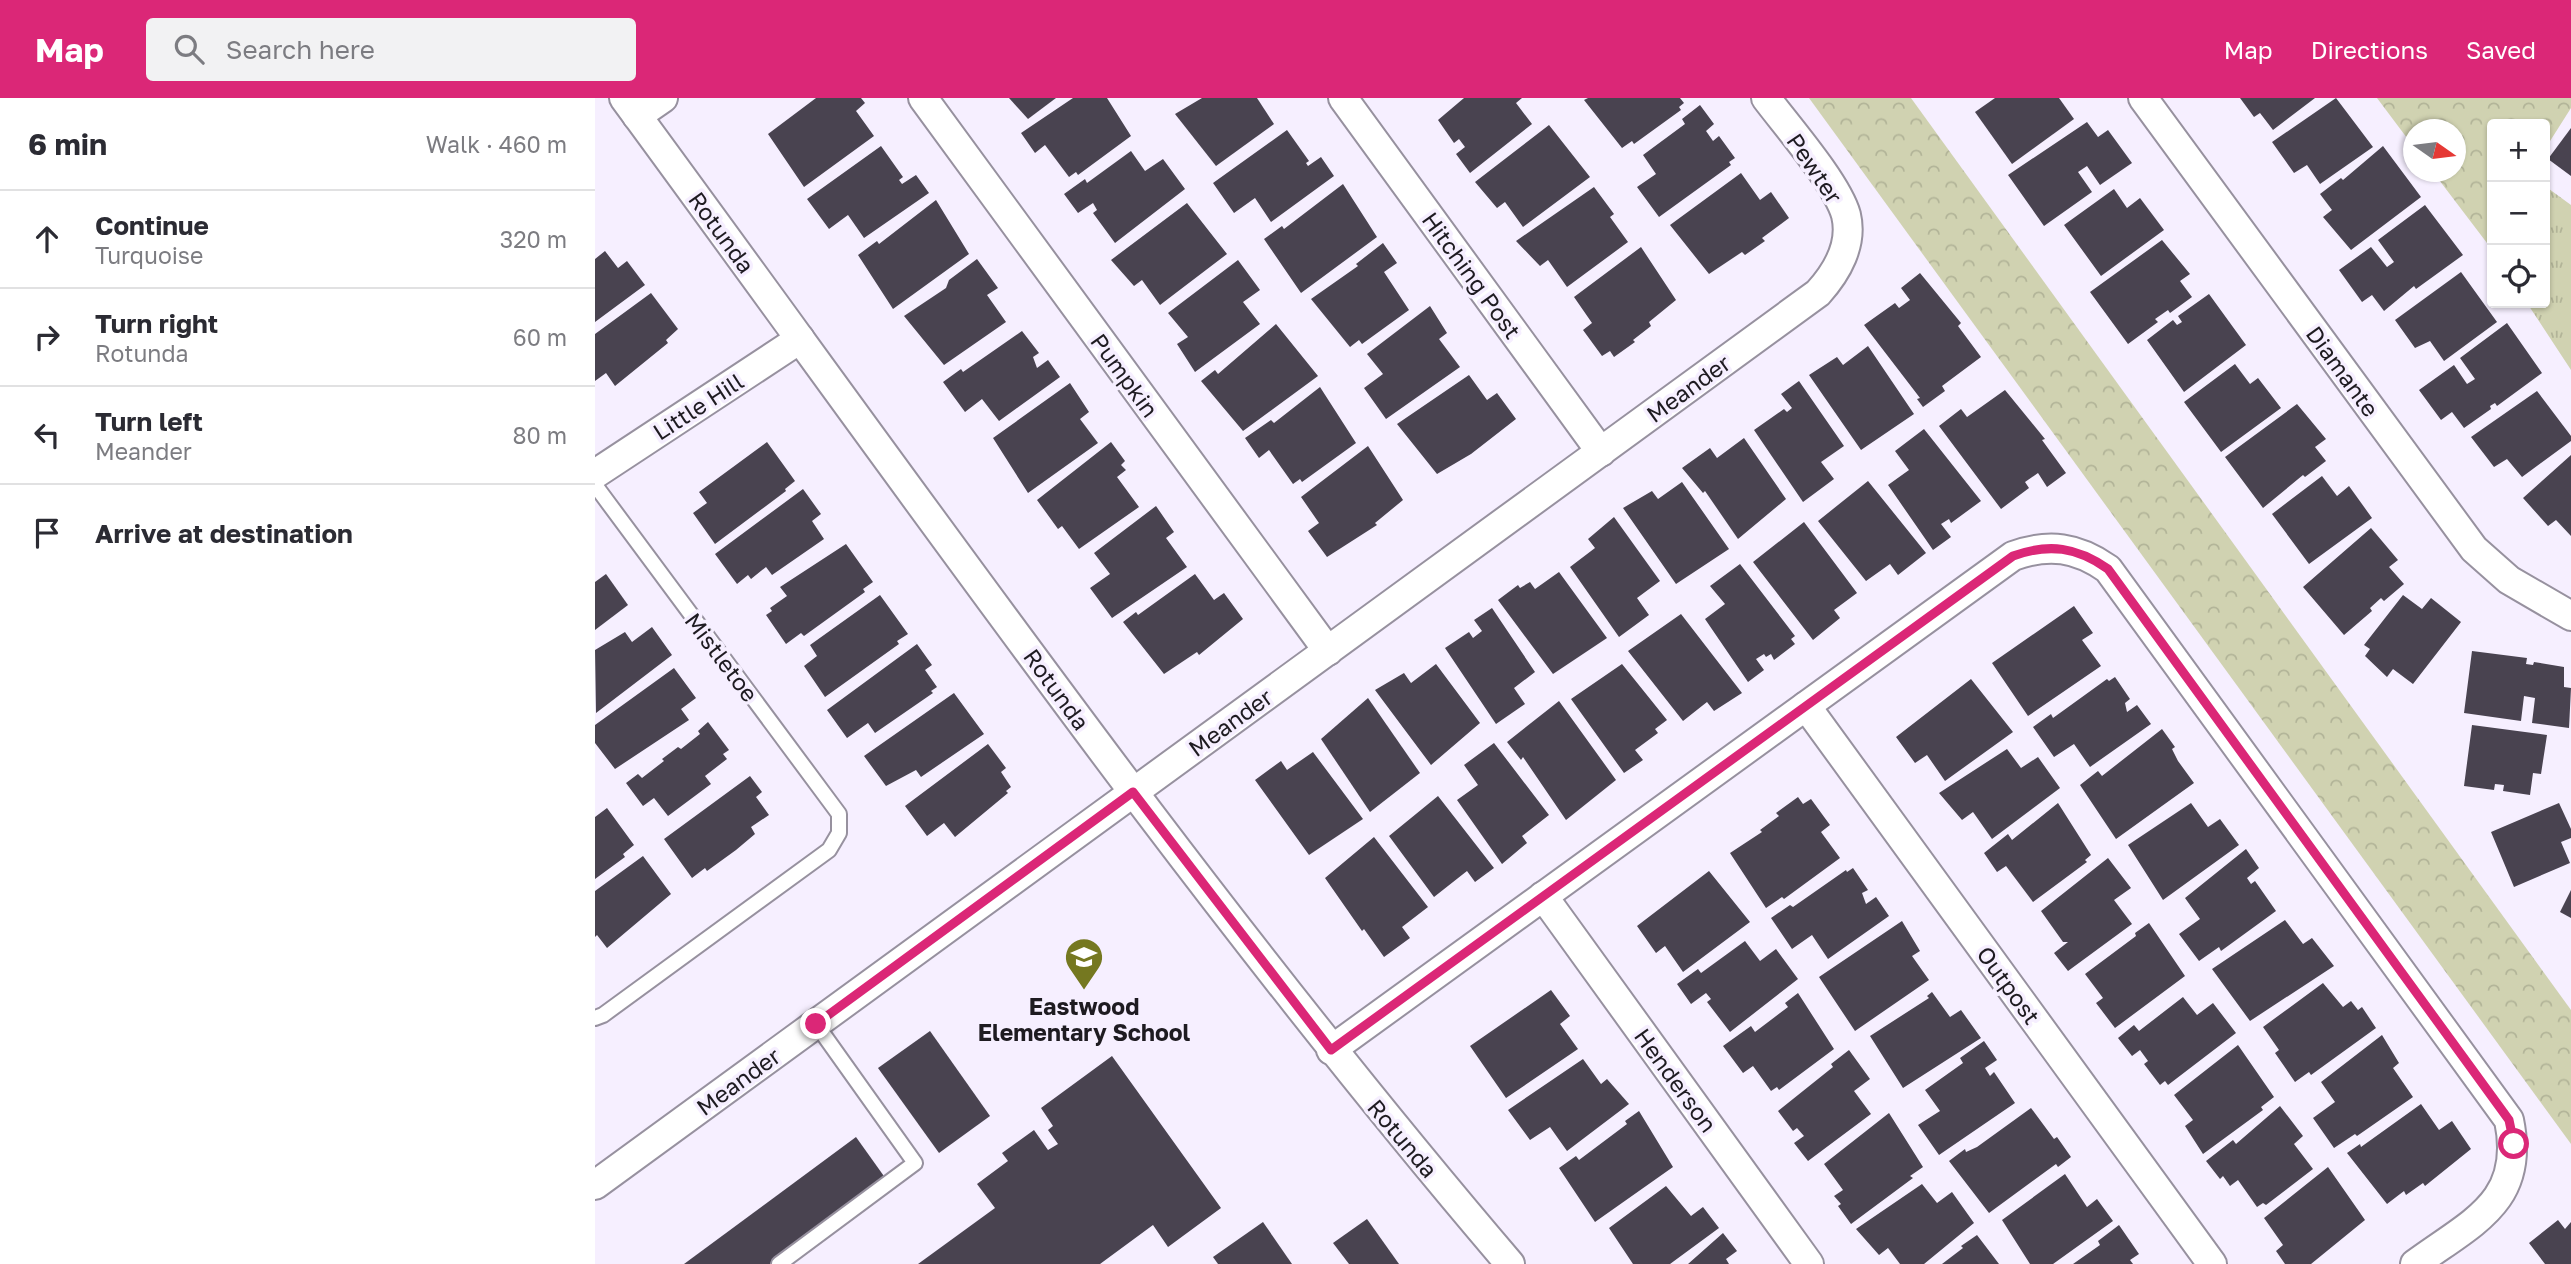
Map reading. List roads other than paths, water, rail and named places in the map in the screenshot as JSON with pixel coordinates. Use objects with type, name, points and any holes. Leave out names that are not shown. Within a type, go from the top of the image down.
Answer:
[{"type":"street","points":[[631,107],[663,98]]},
{"type":"street","name":"Pumpkin","points":[[923,98],[1328,651]]},
{"type":"street","name":"Hitching Post","points":[[1343,98],[1601,452]]},
{"type":"street","name":"Pewter","points":[[1766,98],[1831,187],[1846,215],[1846,244]]},
{"type":"street","name":"Diamante","points":[[2143,98],[2474,548],[2508,580],[2571,616]]},
{"type":"street","name":"Rotunda","points":[[631,107],[1133,792],[1331,1050],[1510,1264]]},
{"type":"street","name":"Meander","points":[[595,1185],[1818,293],[1837,272],[1846,244]]},
{"type":"street","name":"Little Hill","points":[[595,474],[800,339]]},
{"type":"street","points":[[1331,1050],[2013,556],[2037,547],[2063,548],[2088,555],[2108,569],[2509,1120],[2514,1144],[2512,1167],[2504,1192],[2485,1213],[2415,1264]]},
{"type":"street","name":"Outpost","points":[[1805,706],[2212,1264]]},
{"type":"street","name":"Henderson","points":[[1543,897],[1809,1264]]},
{"type":"lane","name":"Mistletoe","points":[[595,485],[839,814],[839,832],[829,850],[603,1015],[595,1018]]},
{"type":"lane","points":[[779,1264],[915,1164],[816,1024]]},
{"type":"place","name":"Eastwood Elementary School","points":[[1084,991]]}]
